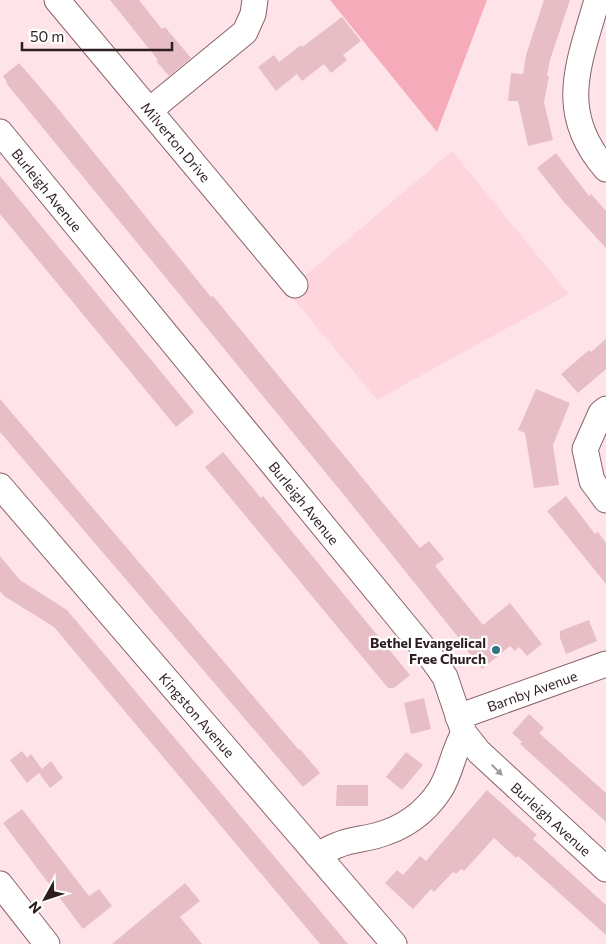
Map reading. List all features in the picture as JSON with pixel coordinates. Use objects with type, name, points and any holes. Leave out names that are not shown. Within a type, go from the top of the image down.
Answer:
[{"type":"street","name":"Milverton Drive","points":[[57,0],[294,285]]},
{"type":"street","points":[[150,110],[245,32],[253,14],[255,0]]},
{"type":"street","points":[[597,0],[598,31],[576,81],[577,118],[584,137],[596,158],[606,169]]},
{"type":"street","name":"Burleigh Avenue","points":[[0,132],[431,657],[444,677],[461,725],[479,752],[606,869]]},
{"type":"street","points":[[606,409],[601,413],[585,449],[592,481],[606,500]]},
{"type":"street","name":"Kingston Avenue","points":[[0,486],[394,944]]},
{"type":"street","name":"Barnby Avenue","points":[[461,725],[606,664]]},
{"type":"street","points":[[317,855],[339,844],[392,830],[420,813],[440,789],[447,776],[460,741],[461,725]]},
{"type":"street","points":[[0,884],[47,944]]},
{"type":"shaded area","points":[[330,0],[487,0],[437,132]]},
{"type":"shaded area","points":[[452,151],[569,294],[377,400],[287,291]]},
{"type":"building","points":[[110,0],[139,0],[162,29],[165,27],[191,58],[169,76]]},
{"type":"building","points":[[544,0],[570,0],[550,60],[547,76],[549,77],[544,102],[553,140],[528,146],[518,101],[508,101],[511,73],[523,74],[526,55]]},
{"type":"building","points":[[342,17],[361,41],[343,55],[347,60],[331,73],[324,64],[302,81],[297,74],[276,91],[258,67],[274,55],[279,62]]},
{"type":"building","points":[[19,63],[420,548],[429,541],[444,559],[435,566],[483,625],[510,603],[542,644],[527,656],[519,647],[515,651],[510,646],[482,669],[344,495],[6,83],[3,76]]},
{"type":"building","points":[[556,153],[589,196],[591,194],[606,211],[606,248],[563,201],[537,168]]},
{"type":"building","points":[[0,176],[194,412],[176,427],[0,214]]},
{"type":"building","points":[[606,339],[606,369],[578,393],[561,374],[589,350],[591,352]]},
{"type":"building","points":[[536,389],[570,403],[553,445],[559,485],[534,488],[525,433],[518,430]]},
{"type":"building","points":[[0,399],[320,773],[303,787],[0,432]]},
{"type":"building","points":[[223,452],[261,498],[263,496],[410,675],[394,688],[388,688],[205,467]]},
{"type":"building","points":[[566,496],[595,534],[598,532],[606,543],[606,584],[547,511]]},
{"type":"building","points":[[0,556],[20,580],[67,610],[348,944],[320,944],[54,627],[4,596],[0,591]]},
{"type":"building","points":[[589,620],[597,641],[566,654],[560,638],[560,631]]},
{"type":"building","points":[[424,698],[431,729],[411,734],[404,703]]},
{"type":"building","points":[[529,714],[544,728],[539,733],[606,793],[606,822],[520,744],[522,742],[512,733]]},
{"type":"building","points":[[22,751],[27,758],[31,754],[42,769],[51,761],[63,778],[50,788],[39,773],[27,783],[10,760]]},
{"type":"building","points":[[406,752],[423,765],[402,790],[386,777]]},
{"type":"building","points":[[337,785],[368,785],[368,806],[336,806]]},
{"type":"building","points":[[487,790],[537,835],[533,839],[606,905],[606,935],[518,856],[516,858],[494,838],[464,871],[461,869],[456,874],[453,872],[434,892],[431,889],[413,909],[385,883],[397,870],[403,875],[420,856],[426,861]]},
{"type":"building","points":[[22,809],[89,896],[99,889],[112,906],[83,929],[3,823]]},
{"type":"building","points":[[185,883],[200,901],[180,917],[202,944],[112,944]]},
{"type":"place","name":"Bethel Evangelical Free Church","points":[[496,650]]}]
